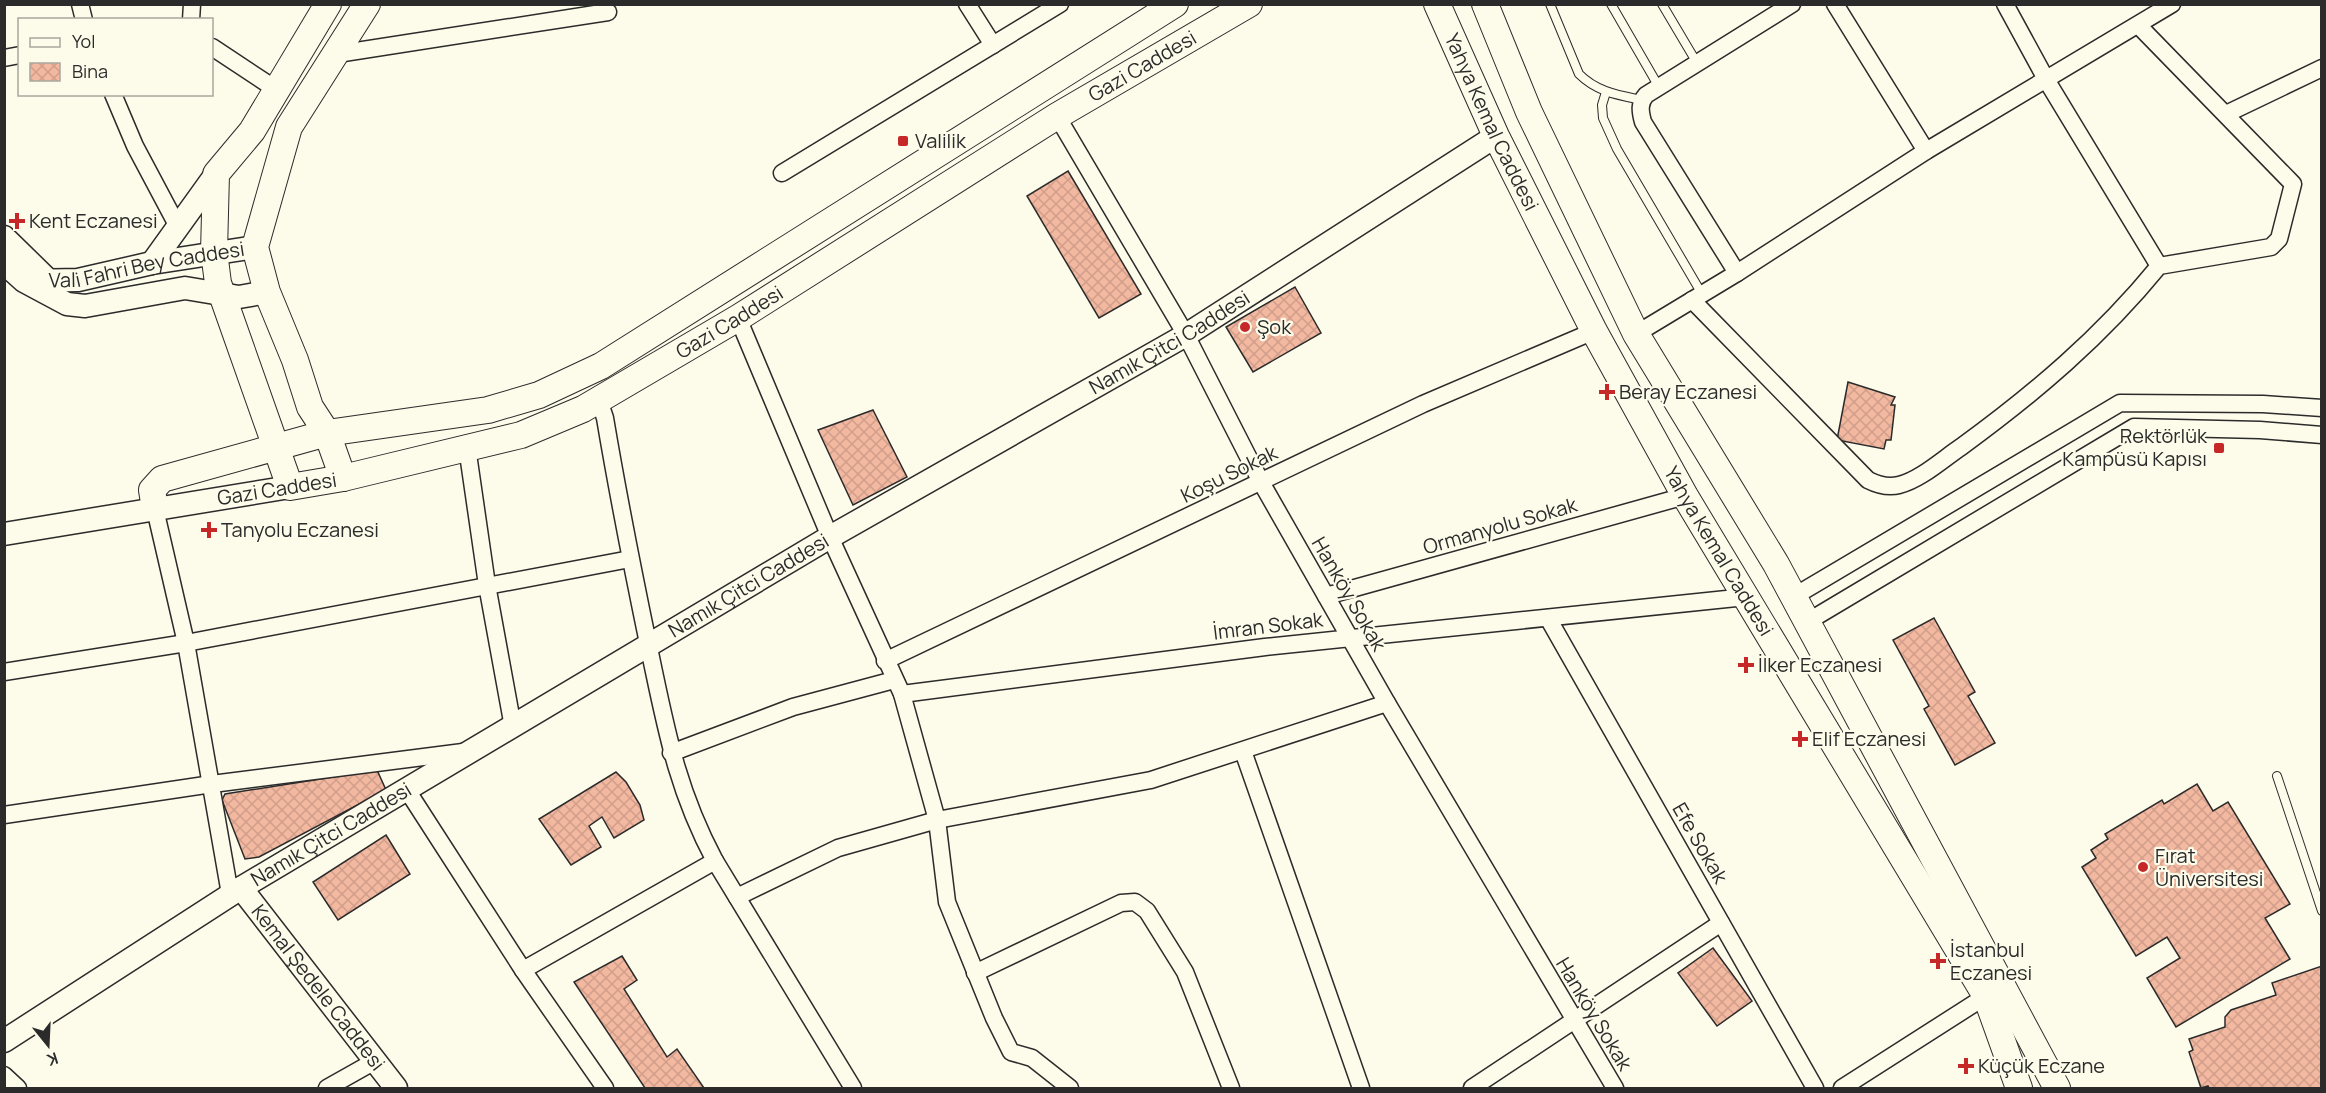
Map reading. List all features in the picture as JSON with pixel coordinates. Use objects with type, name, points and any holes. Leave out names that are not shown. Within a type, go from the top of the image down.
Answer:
[{"type":"main road","points":[[290,488],[222,295],[214,252],[216,174],[252,131],[328,4]]},
{"type":"main road","points":[[255,248],[289,127],[367,4]]},
{"type":"main road","name":"Gazi Caddesi","points":[[155,509],[152,490],[162,479],[327,433],[488,410],[539,395],[601,366],[1175,4]]},
{"type":"main road","name":"Gazi Caddesi","points":[[290,488],[343,478],[521,435],[599,400],[738,318],[1057,116],[1249,4]]},
{"type":"main road","name":"Yahya Kemal Caddesi","points":[[1437,4],[1496,136],[1594,331],[1685,496],[1986,996],[2019,1089]]},
{"type":"main road","name":"Yahya Kemal Caddesi","points":[[1485,4],[1529,112],[1636,334],[1776,564],[2057,1089]]},
{"type":"main road","name":"Vali Fahri Bey Caddesi","points":[[255,248],[267,292],[295,360],[310,406],[327,433],[343,478]]},
{"type":"street","points":[[967,4],[993,45]]},
{"type":"street","points":[[782,173],[1060,4]]},
{"type":"street","points":[[1737,273],[1643,122],[1640,108],[1642,100],[1659,87],[1792,4]]},
{"type":"street","points":[[1835,4],[1926,151]]},
{"type":"street","points":[[2006,4],[2047,81],[2159,266]]},
{"type":"street","points":[[1636,334],[1737,273],[1926,151],[2047,81],[2172,4]]},
{"type":"street","points":[[337,54],[608,12]]},
{"type":"street","points":[[1697,297],[1868,480],[1881,486],[1895,486],[1908,481],[1953,452],[2040,388],[2112,321],[2159,266],[2264,250],[2279,239],[2293,184],[2138,25]]},
{"type":"street","points":[[213,48],[277,90]]},
{"type":"street","points":[[2226,114],[2322,68]]},
{"type":"street","points":[[114,96],[135,146],[177,225]]},
{"type":"street","name":"Hanköy Sokak","points":[[1057,116],[1186,335],[1261,482],[1387,703],[1615,1089]]},
{"type":"street","name":"Namık Çitci Caddesi","points":[[5,1041],[235,891],[513,728],[830,537],[1186,335],[1496,136]]},
{"type":"street","points":[[152,263],[177,225],[216,174]]},
{"type":"street","points":[[4,237],[50,282]]},
{"type":"street","name":"Vali Fahri Bey Caddesi","points":[[14,281],[78,280],[152,263],[214,252],[255,248]]},
{"type":"street","points":[[4,263],[14,281],[60,302],[86,306],[184,288],[239,297],[267,292]]},
{"type":"street","points":[[738,318],[830,537],[898,687],[937,820],[947,902],[975,973],[1011,1052],[1032,1058],[1070,1089]]},
{"type":"street","name":"Koşu Sokak","points":[[885,661],[1423,404],[1594,331]]},
{"type":"street","points":[[599,400],[605,418],[630,559],[671,753],[695,824],[736,897],[854,1089]]},
{"type":"street","points":[[1792,597],[2120,404],[2264,404],[2322,408]]},
{"type":"street","points":[[1807,622],[2134,427],[2260,430],[2322,435]]},
{"type":"street","points":[[467,447],[487,585],[513,728]]},
{"type":"street","name":"Gazi Caddesi","points":[[4,534],[290,488]]},
{"type":"street","name":"Ormanyolu Sokak","points":[[1326,596],[1685,496]]},
{"type":"street","points":[[155,509],[186,643],[212,784],[235,891]]},
{"type":"street","points":[[4,672],[186,643],[630,559]]},
{"type":"street","name":"İmran Sokak","points":[[671,753],[793,707],[898,687],[1746,597]]},
{"type":"street","name":"Efe Sokak","points":[[1548,618],[1815,1089]]},
{"type":"street","points":[[736,897],[838,848],[937,820],[1151,780],[1243,752],[1387,703]]},
{"type":"street","points":[[4,815],[212,784],[473,750]]},
{"type":"street","points":[[1243,752],[1360,1089]]},
{"type":"street","points":[[407,790],[523,970],[605,1089]]},
{"type":"street","points":[[523,970],[715,861]]},
{"type":"street","name":"Kemal Şedele Caddesi","points":[[235,891],[396,1089]]},
{"type":"street","points":[[975,973],[1122,903],[1128,902],[1142,906],[1185,972],[1231,1089]]},
{"type":"street","points":[[1472,1089],[1721,923]]},
{"type":"street","points":[[1842,1089],[1986,996]]},
{"type":"street","points":[[327,1089],[375,1061]]},
{"type":"street","points":[[4,1075],[18,1089]]},
{"type":"lane","points":[[1550,4],[1579,74],[1595,88],[1642,100]]},
{"type":"lane","points":[[1611,4],[1659,87]]},
{"type":"lane","points":[[1662,4],[1697,63]]},
{"type":"lane","points":[[1606,92],[1602,105],[1603,118],[1617,149],[1697,297]]},
{"type":"lane","points":[[2277,776],[2322,911]]},
{"type":"building","points":[[1068,171],[1141,294],[1099,318],[1027,196]]},
{"type":"building","points":[[1295,287],[1321,333],[1253,372],[1226,327]]},
{"type":"building","points":[[1848,382],[1895,397],[1891,405],[1895,405],[1891,440],[1886,440],[1884,449],[1837,440]]},
{"type":"building","points":[[873,410],[907,477],[853,505],[818,430]]},
{"type":"building","points":[[1934,618],[1975,692],[1968,696],[1995,743],[1955,765],[1924,709],[1929,706],[1893,640]]},
{"type":"building","points":[[377,770],[386,790],[259,857],[245,859],[222,800],[225,794]]},
{"type":"building","points":[[616,772],[626,782],[640,805],[644,820],[614,838],[602,817],[589,826],[601,847],[571,865],[539,819]]},
{"type":"building","points":[[2197,784],[2213,811],[2228,802],[2290,904],[2265,918],[2290,959],[2176,1027],[2147,978],[2180,958],[2167,937],[2136,956],[2082,867],[2096,858],[2091,850],[2108,839],[2105,834],[2162,800],[2164,804]]},
{"type":"building","points":[[386,835],[410,874],[338,920],[313,882]]},
{"type":"building","points":[[1713,948],[1752,1001],[1717,1026],[1678,973]]},
{"type":"building","points":[[622,956],[637,980],[624,989],[667,1057],[677,1049],[704,1088],[645,1088],[574,982]]},
{"type":"building","points":[[2322,966],[2322,1088],[2209,1088],[2208,1086],[2201,1088],[2189,1052],[2193,1050],[2189,1039],[2225,1027],[2225,1017],[2231,1010],[2276,995],[2272,983]]},
{"type":"place","name":"Valilik","points":[[903,141]]},
{"type":"place","name":"Kent Eczanesi","points":[[17,221]]},
{"type":"place","name":"Şok","points":[[1245,327]]},
{"type":"place","name":"Beray Eczanesi","points":[[1607,392]]},
{"type":"place","name":"Rektörlük Kampüsü Kapısı","points":[[2219,448]]},
{"type":"place","name":"Tanyolu Eczanesi","points":[[209,530]]},
{"type":"place","name":"İlker Eczanesi","points":[[1746,665]]},
{"type":"place","name":"Elif Eczanesi","points":[[1800,739]]},
{"type":"place","name":"Fırat Üniversitesi","points":[[2143,867]]},
{"type":"place","name":"İstanbul Eczanesi","points":[[1938,961]]},
{"type":"place","name":"Küçük Eczane","points":[[1966,1066]]}]
